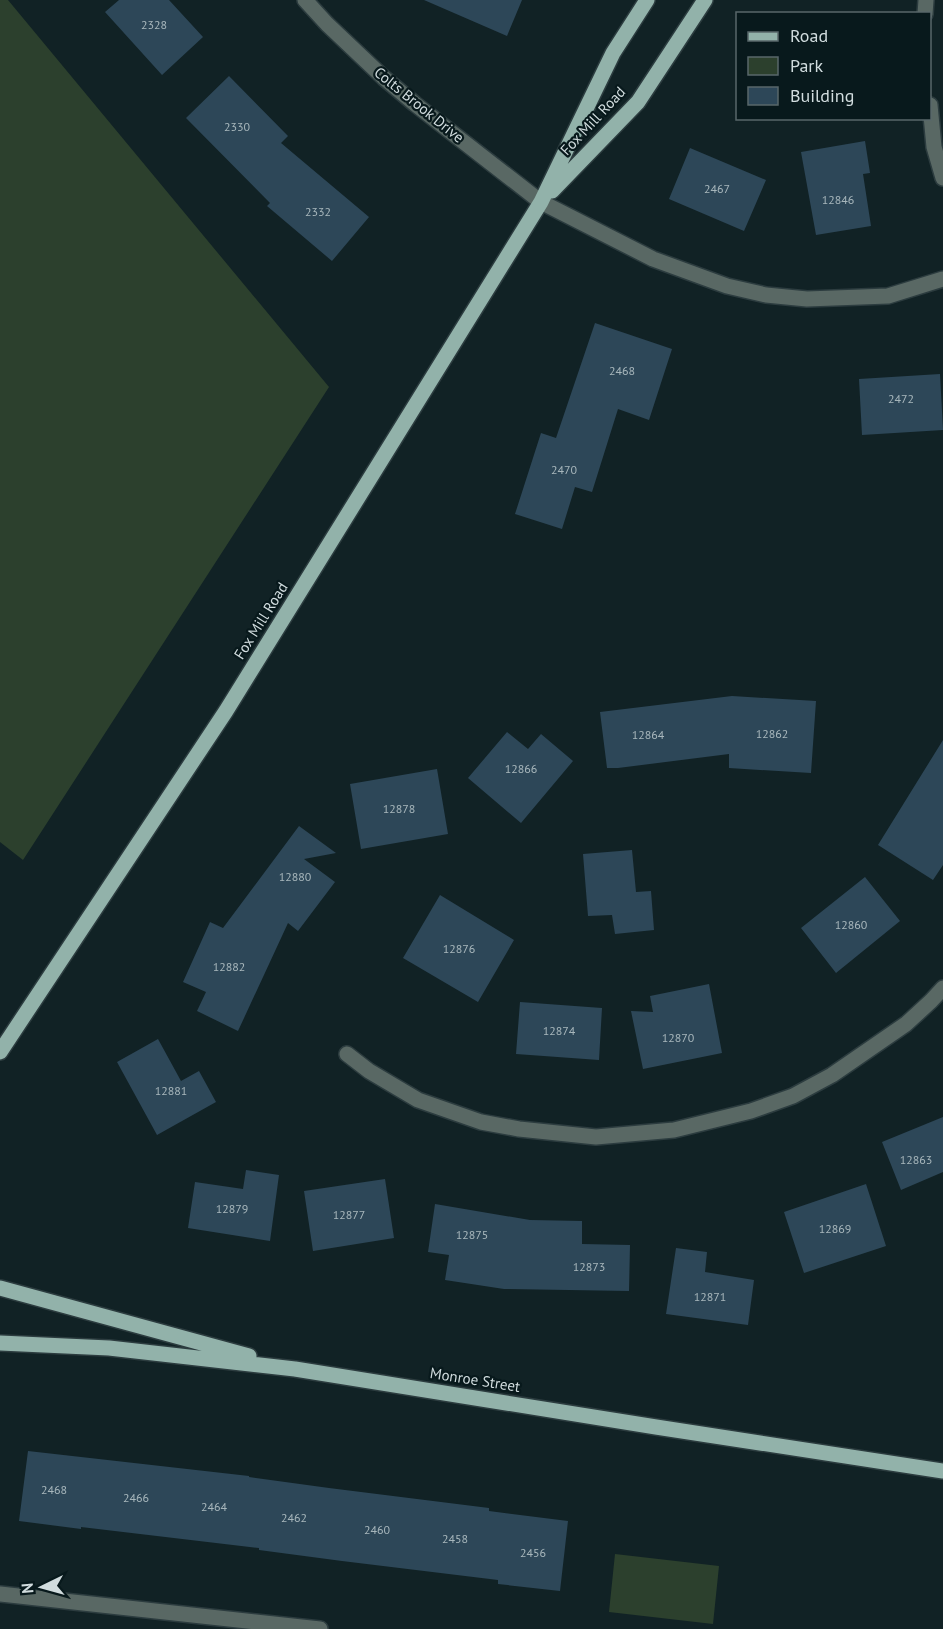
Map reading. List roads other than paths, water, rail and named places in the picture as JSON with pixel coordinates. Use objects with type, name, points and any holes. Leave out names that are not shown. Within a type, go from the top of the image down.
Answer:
[{"type":"main road","name":"Fox Mill Road","points":[[0,1052],[238,693],[541,202],[613,53],[648,0]]},
{"type":"main road","name":"Fox Mill Road","points":[[541,202],[638,102],[705,0]]},
{"type":"main road","points":[[0,1288],[295,1368]]},
{"type":"main road","name":"Monroe Street","points":[[0,1342],[109,1348],[295,1368],[943,1471]]},
{"type":"street","name":"Colts Brook Drive","points":[[305,0],[384,78],[541,202],[653,259],[727,286],[766,295],[807,299],[888,296],[943,279]]},
{"type":"street","points":[[931,116],[934,147],[943,178]]},
{"type":"street","points":[[347,1054],[369,1071],[418,1100],[481,1122],[519,1129],[596,1137],[674,1130],[751,1111],[793,1096],[832,1075],[906,1024],[943,988]]},
{"type":"street","points":[[0,1594],[320,1629]]}]
